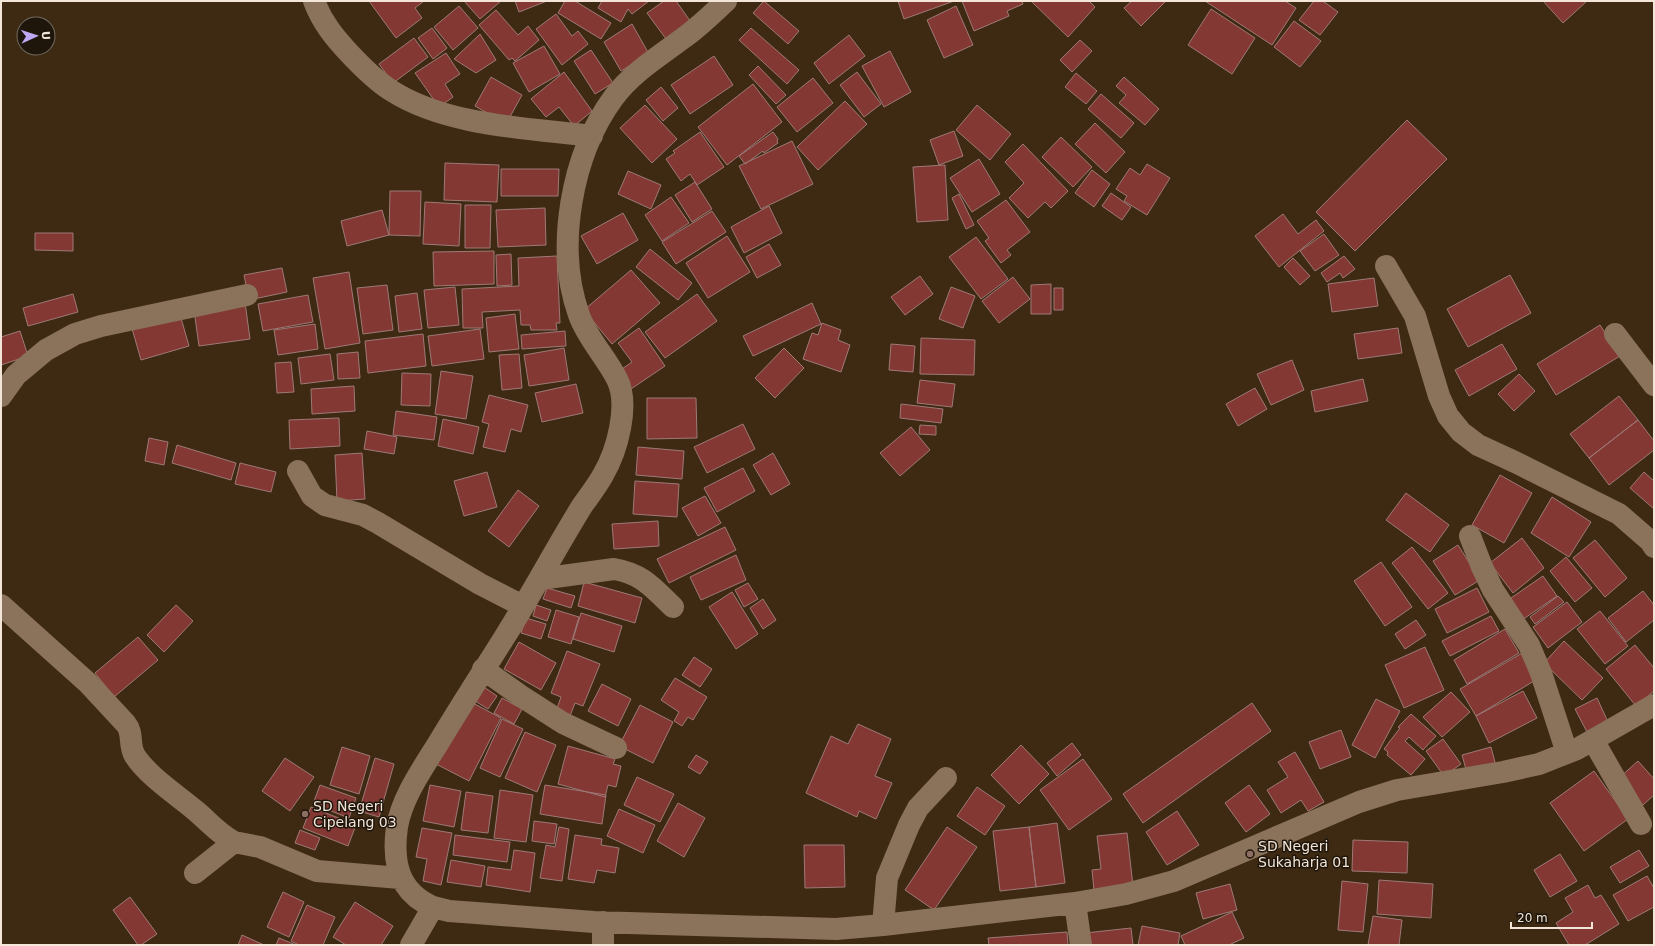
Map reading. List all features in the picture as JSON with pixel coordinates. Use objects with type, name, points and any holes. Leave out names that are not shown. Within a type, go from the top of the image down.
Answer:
[{"type":"street","points":[[314,1],[327,30],[364,70],[392,91],[418,104],[461,119],[592,136]]},
{"type":"street","points":[[726,1],[684,38],[653,59],[628,81],[614,98],[592,136],[573,192],[569,216],[568,251],[572,288],[579,317],[618,381],[621,391],[622,419],[615,449],[604,473],[582,506],[540,579],[426,762],[406,801],[397,826],[396,854],[400,878],[414,896],[433,907],[448,911],[469,913],[603,922],[836,929],[1075,903],[1126,894],[1174,881],[1359,802],[1397,790],[1503,772],[1539,764],[1567,753],[1654,705]]},
{"type":"street","points":[[1386,266],[1415,316],[1439,396],[1448,416],[1461,432],[1478,445],[1619,514],[1650,541],[1654,547]]},
{"type":"street","points":[[1,396],[16,374],[46,350],[75,334],[101,326],[247,295]]},
{"type":"street","points":[[1615,334],[1654,385]]},
{"type":"street","points":[[298,471],[312,496],[325,505],[363,515],[378,522],[468,577],[523,606]]},
{"type":"street","points":[[1470,536],[1482,567],[1494,590],[1529,645],[1541,673],[1567,753]]},
{"type":"street","points":[[540,579],[614,569],[639,576],[673,607]]},
{"type":"street","points":[[1,605],[88,683],[126,724],[131,732],[132,751],[145,767],[202,816],[221,835],[234,842],[260,847],[317,871],[400,878]]},
{"type":"street","points":[[483,669],[521,696],[564,723],[616,748]]},
{"type":"street","points":[[1592,740],[1641,824]]},
{"type":"street","points":[[882,925],[887,878],[909,825],[918,808],[946,778]]},
{"type":"street","points":[[195,873],[234,842]]},
{"type":"street","points":[[1075,903],[1081,945]]},
{"type":"street","points":[[411,945],[433,907]]},
{"type":"street","points":[[603,922],[603,945]]},
{"type":"building","points":[[369,1],[424,1],[415,8],[422,18],[396,38]]},
{"type":"building","points":[[464,1],[501,1],[480,19]]},
{"type":"building","points":[[515,1],[547,1],[519,12]]},
{"type":"building","points":[[565,1],[575,1],[611,23],[601,39],[558,13]]},
{"type":"building","points":[[602,1],[649,1],[632,14],[628,9],[621,22],[598,8]]},
{"type":"building","points":[[664,1],[676,1],[693,25],[669,43],[647,13]]},
{"type":"building","points":[[764,1],[799,31],[788,44],[753,13]]},
{"type":"building","points":[[898,1],[954,1],[904,19]]},
{"type":"building","points":[[962,1],[1022,1],[1023,4],[1007,11],[1009,16],[974,31]]},
{"type":"building","points":[[1031,1],[1089,1],[1095,7],[1068,37]]},
{"type":"building","points":[[1132,1],[1166,1],[1141,26],[1124,8]]},
{"type":"building","points":[[1205,1],[1285,1],[1296,8],[1272,45]]},
{"type":"building","points":[[1314,1],[1323,1],[1338,12],[1320,35],[1299,20]]},
{"type":"building","points":[[1543,1],[1587,1],[1563,23]]},
{"type":"building","points":[[459,6],[478,28],[453,50],[434,27]]},
{"type":"building","points":[[956,6],[973,45],[944,58],[927,20]]},
{"type":"building","points":[[1211,9],[1255,38],[1232,74],[1188,45]]},
{"type":"building","points":[[496,10],[518,35],[528,26],[539,40],[515,61],[512,58],[509,60],[479,25]]},
{"type":"building","points":[[556,14],[572,36],[578,31],[588,44],[562,65],[536,29]]},
{"type":"building","points":[[1294,21],[1321,41],[1300,67],[1274,47]]},
{"type":"building","points":[[632,24],[649,54],[621,71],[604,42]]},
{"type":"building","points":[[432,28],[447,48],[433,59],[418,38]]},
{"type":"building","points":[[751,28],[799,70],[787,84],[739,40]]},
{"type":"building","points":[[480,34],[496,60],[476,73],[454,59]]},
{"type":"building","points":[[849,35],[865,56],[829,84],[814,63]]},
{"type":"building","points":[[414,38],[428,57],[393,83],[379,64]]},
{"type":"building","points":[[1080,40],[1092,51],[1072,72],[1060,60]]},
{"type":"building","points":[[544,46],[560,74],[529,92],[513,63]]},
{"type":"building","points":[[591,50],[613,83],[595,94],[574,61]]},
{"type":"building","points":[[890,51],[911,92],[884,107],[862,66]]},
{"type":"building","points":[[446,53],[460,74],[445,84],[453,97],[439,107],[415,73]]},
{"type":"building","points":[[714,56],[733,85],[690,114],[671,85]]},
{"type":"building","points":[[758,66],[786,95],[776,104],[749,75]]},
{"type":"building","points":[[564,72],[592,111],[574,126],[559,107],[546,117],[531,99]]},
{"type":"building","points":[[857,72],[881,104],[864,117],[840,85]]},
{"type":"building","points":[[1076,73],[1097,91],[1086,104],[1065,87]]},
{"type":"building","points":[[491,77],[522,95],[506,124],[475,106]]},
{"type":"building","points":[[1124,77],[1159,109],[1145,125],[1119,103],[1126,95],[1116,86]]},
{"type":"building","points":[[813,78],[833,103],[797,132],[777,107]]},
{"type":"building","points":[[753,84],[782,122],[727,165],[698,127]]},
{"type":"building","points":[[661,87],[678,108],[663,121],[646,100]]},
{"type":"building","points":[[1101,94],[1134,123],[1121,138],[1088,109]]},
{"type":"building","points":[[845,101],[867,124],[818,170],[797,147]]},
{"type":"building","points":[[645,105],[677,139],[652,163],[620,128]]},
{"type":"building","points":[[977,105],[1011,134],[990,160],[956,130]]},
{"type":"building","points":[[1407,120],[1447,159],[1355,251],[1316,212]]},
{"type":"building","points":[[1095,123],[1125,152],[1106,173],[1075,144]]},
{"type":"building","points":[[954,131],[963,156],[939,165],[930,140]]},
{"type":"building","points":[[700,132],[724,167],[697,185],[690,174],[681,181],[666,159],[675,153],[673,151]]},
{"type":"building","points":[[773,132],[778,139],[778,143],[764,153],[763,151],[745,164],[739,156]]},
{"type":"building","points":[[1061,137],[1092,167],[1073,187],[1042,157]]},
{"type":"building","points":[[792,141],[813,184],[761,209],[739,166]]},
{"type":"building","points":[[1023,144],[1068,191],[1051,208],[1045,202],[1028,218],[1009,198],[1024,183],[1005,162]]},
{"type":"building","points":[[979,159],[1000,194],[972,212],[950,178]]},
{"type":"building","points":[[445,163],[499,165],[497,202],[444,200]]},
{"type":"building","points":[[1147,164],[1170,178],[1147,215],[1124,201],[1127,196],[1116,189],[1130,168],[1140,175]]},
{"type":"building","points":[[945,165],[948,220],[917,222],[913,167]]},
{"type":"building","points":[[501,169],[559,169],[558,196],[501,196]]},
{"type":"building","points":[[1092,170],[1110,184],[1094,207],[1075,193]]},
{"type":"building","points":[[628,171],[661,185],[651,209],[618,194]]},
{"type":"building","points":[[695,182],[712,209],[692,222],[675,195]]},
{"type":"building","points":[[390,191],[421,191],[420,236],[389,235]]},
{"type":"building","points":[[1111,193],[1131,207],[1122,220],[1102,206]]},
{"type":"building","points":[[959,194],[974,225],[966,229],[952,198]]},
{"type":"building","points":[[671,197],[689,223],[662,241],[645,215]]},
{"type":"building","points":[[1006,200],[1030,232],[1007,250],[1011,255],[1001,263],[985,241],[989,238],[977,221]]},
{"type":"building","points":[[425,202],[461,204],[459,246],[423,244]]},
{"type":"building","points":[[465,205],[491,205],[490,248],[465,248]]},
{"type":"building","points":[[769,206],[782,233],[744,253],[731,227]]},
{"type":"building","points":[[545,208],[546,245],[498,247],[496,210]]},
{"type":"building","points":[[382,210],[389,235],[347,246],[341,221]]},
{"type":"building","points":[[712,211],[726,232],[676,264],[662,242]]},
{"type":"building","points":[[623,213],[638,240],[597,264],[581,236]]},
{"type":"building","points":[[1283,214],[1298,234],[1316,220],[1324,231],[1279,267],[1255,236]]},
{"type":"building","points":[[35,233],[73,233],[73,251],[35,250]]},
{"type":"building","points":[[1324,234],[1339,255],[1315,271],[1300,251]]},
{"type":"building","points":[[727,236],[750,272],[708,298],[686,263]]},
{"type":"building","points":[[976,237],[1008,279],[981,299],[949,257]]},
{"type":"building","points":[[769,244],[781,265],[757,278],[746,257]]},
{"type":"building","points":[[650,249],[692,283],[678,300],[636,267]]},
{"type":"building","points":[[494,251],[494,284],[434,286],[433,252]]},
{"type":"building","points":[[511,254],[512,285],[497,286],[496,255]]},
{"type":"building","points":[[557,256],[560,323],[556,323],[557,330],[531,330],[530,325],[521,325],[520,310],[482,312],[483,328],[463,328],[462,289],[519,286],[518,258]]},
{"type":"building","points":[[1344,256],[1355,269],[1343,278],[1340,273],[1327,282],[1321,273]]},
{"type":"building","points":[[1293,258],[1310,276],[1300,285],[1284,267]]},
{"type":"building","points":[[282,268],[287,292],[249,300],[244,275]]},
{"type":"building","points":[[631,270],[660,303],[612,344],[584,310]]},
{"type":"building","points":[[349,272],[360,343],[325,349],[313,278]]},
{"type":"building","points":[[1510,275],[1531,313],[1468,347],[1447,309]]},
{"type":"building","points":[[920,276],[933,294],[905,315],[891,297]]},
{"type":"building","points":[[1013,277],[1030,299],[999,323],[982,301]]},
{"type":"building","points":[[1374,278],[1378,306],[1332,312],[1328,284]]},
{"type":"building","points":[[1051,284],[1051,314],[1031,314],[1031,285]]},
{"type":"building","points":[[387,285],[393,330],[363,334],[357,288]]},
{"type":"building","points":[[455,287],[459,325],[428,328],[424,290]]},
{"type":"building","points":[[951,287],[975,296],[963,328],[939,319]]},
{"type":"building","points":[[1054,288],[1063,288],[1063,310],[1054,310]]},
{"type":"building","points":[[417,293],[422,329],[399,332],[395,296]]},
{"type":"building","points":[[73,294],[78,312],[28,326],[23,308]]},
{"type":"building","points":[[697,294],[717,321],[665,358],[645,332]]},
{"type":"building","points":[[308,295],[313,322],[263,331],[258,304]]},
{"type":"building","points":[[245,302],[250,339],[199,346],[194,310]]},
{"type":"building","points":[[812,303],[821,324],[753,356],[743,336]]},
{"type":"building","points":[[179,311],[189,346],[141,360],[131,325]]},
{"type":"building","points":[[515,314],[519,349],[489,352],[486,318]]},
{"type":"building","points":[[822,323],[841,330],[838,340],[850,345],[841,372],[803,359],[812,333],[818,335]]},
{"type":"building","points":[[315,324],[318,349],[278,355],[274,330]]},
{"type":"building","points":[[1600,325],[1620,356],[1556,395],[1537,364]]},
{"type":"building","points":[[639,328],[665,366],[631,389],[619,371],[632,362],[618,343]]},
{"type":"building","points":[[1398,328],[1402,353],[1358,359],[1354,334]]},
{"type":"building","points":[[480,329],[484,359],[432,366],[428,336]]},
{"type":"building","points":[[20,331],[28,356],[1,365],[1,337]]},
{"type":"building","points":[[565,331],[566,346],[522,349],[521,335]]},
{"type":"building","points":[[423,334],[426,366],[368,373],[365,341]]},
{"type":"building","points":[[921,338],[975,340],[974,375],[920,374]]},
{"type":"building","points":[[891,344],[915,346],[913,372],[889,370]]},
{"type":"building","points":[[1502,344],[1517,369],[1469,396],[1455,370]]},
{"type":"building","points":[[564,348],[569,380],[529,386],[524,355]]},
{"type":"building","points":[[784,348],[804,368],[775,398],[755,378]]},
{"type":"building","points":[[358,352],[360,378],[338,379],[337,354]]},
{"type":"building","points":[[330,354],[334,380],[301,384],[298,358]]},
{"type":"building","points":[[519,354],[522,388],[502,390],[499,355]]},
{"type":"building","points":[[1292,360],[1304,390],[1271,405],[1257,374]]},
{"type":"building","points":[[291,362],[294,392],[277,393],[275,363]]},
{"type":"building","points":[[441,371],[473,376],[466,419],[435,414]]},
{"type":"building","points":[[402,373],[431,374],[430,406],[401,405]]},
{"type":"building","points":[[1519,374],[1535,391],[1514,411],[1498,394]]},
{"type":"building","points":[[1363,379],[1368,401],[1315,412],[1311,391]]},
{"type":"building","points":[[920,380],[955,384],[952,407],[917,403]]},
{"type":"building","points":[[576,384],[583,413],[542,422],[535,393]]},
{"type":"building","points":[[354,386],[355,411],[312,414],[311,389]]},
{"type":"building","points":[[1255,388],[1267,409],[1238,426],[1226,404]]},
{"type":"building","points":[[489,395],[528,405],[521,432],[511,429],[505,452],[483,447],[489,424],[482,422]]},
{"type":"building","points":[[1619,396],[1638,420],[1589,458],[1570,434]]},
{"type":"building","points":[[647,398],[696,398],[697,438],[647,439]]},
{"type":"building","points":[[901,404],[943,409],[941,423],[900,418]]},
{"type":"building","points":[[396,411],[437,417],[434,440],[393,435]]},
{"type":"building","points":[[339,418],[340,446],[290,449],[289,420]]},
{"type":"building","points":[[443,419],[479,427],[473,454],[438,446]]},
{"type":"building","points":[[1638,420],[1654,441],[1654,450],[1609,485],[1589,458]]},
{"type":"building","points":[[743,424],[755,449],[707,473],[694,447]]},
{"type":"building","points":[[920,425],[936,426],[936,435],[919,434]]},
{"type":"building","points":[[911,427],[930,450],[900,476],[880,453]]},
{"type":"building","points":[[367,431],[397,437],[394,454],[364,449]]},
{"type":"building","points":[[149,438],[168,442],[164,465],[145,461]]},
{"type":"building","points":[[177,445],[236,463],[231,480],[172,463]]},
{"type":"building","points":[[638,447],[684,451],[682,479],[636,475]]},
{"type":"building","points":[[362,453],[365,499],[337,501],[335,455]]},
{"type":"building","points":[[773,453],[790,484],[771,495],[753,465]]},
{"type":"building","points":[[240,463],[276,472],[271,492],[235,484]]},
{"type":"building","points":[[743,468],[755,491],[717,512],[704,488]]},
{"type":"building","points":[[487,472],[497,507],[464,516],[454,481]]},
{"type":"building","points":[[1644,472],[1654,481],[1654,509],[1630,488]]},
{"type":"building","points":[[1500,475],[1532,493],[1504,543],[1472,525]]},
{"type":"building","points":[[635,481],[679,484],[677,517],[633,514]]},
{"type":"building","points":[[518,490],[539,506],[509,547],[488,531]]},
{"type":"building","points":[[1406,493],[1449,525],[1430,552],[1386,520]]},
{"type":"building","points":[[705,496],[721,523],[698,536],[682,508]]},
{"type":"building","points":[[1552,497],[1591,522],[1569,557],[1531,533]]},
{"type":"building","points":[[658,521],[659,546],[614,549],[612,524]]},
{"type":"building","points":[[725,527],[736,550],[669,583],[657,559]]},
{"type":"building","points":[[1522,538],[1544,568],[1513,593],[1490,563]]},
{"type":"building","points":[[1595,540],[1627,578],[1605,597],[1573,558]]},
{"type":"building","points":[[1458,545],[1480,580],[1455,595],[1433,561]]},
{"type":"building","points":[[1412,547],[1448,593],[1428,609],[1392,563]]},
{"type":"building","points":[[736,555],[746,580],[701,600],[690,577]]},
{"type":"building","points":[[1566,557],[1592,588],[1575,602],[1550,571]]},
{"type":"building","points":[[1381,562],[1412,607],[1385,626],[1354,581]]},
{"type":"building","points":[[1543,576],[1557,596],[1522,620],[1508,600]]},
{"type":"building","points":[[584,582],[642,598],[635,623],[578,606]]},
{"type":"building","points":[[748,583],[758,599],[744,607],[735,590]]},
{"type":"building","points":[[547,588],[575,596],[571,608],[543,599]]},
{"type":"building","points":[[1477,588],[1489,612],[1447,633],[1435,609]]},
{"type":"building","points":[[1643,591],[1654,605],[1654,620],[1626,642],[1608,618]]},
{"type":"building","points":[[732,592],[758,634],[736,649],[709,607]]},
{"type":"building","points":[[1558,596],[1564,602],[1535,624],[1530,617]]},
{"type":"building","points":[[763,599],[776,620],[763,629],[750,608]]},
{"type":"building","points":[[1567,602],[1582,622],[1548,648],[1533,627]]},
{"type":"building","points":[[176,605],[193,621],[164,652],[147,635]]},
{"type":"building","points":[[536,605],[551,610],[547,621],[533,616]]},
{"type":"building","points":[[556,610],[579,617],[571,644],[548,637]]},
{"type":"building","points":[[1600,611],[1628,646],[1605,664],[1577,629]]},
{"type":"building","points":[[581,613],[622,626],[614,652],[573,639]]},
{"type":"building","points":[[1491,616],[1499,631],[1450,656],[1442,641]]},
{"type":"building","points":[[526,618],[546,624],[541,639],[521,633]]},
{"type":"building","points":[[1416,620],[1426,635],[1405,649],[1395,634]]},
{"type":"building","points":[[1505,629],[1519,653],[1467,684],[1454,660]]},
{"type":"building","points":[[138,637],[158,660],[114,697],[95,673]]},
{"type":"building","points":[[1564,641],[1603,678],[1582,700],[1544,663]]},
{"type":"building","points":[[519,642],[556,663],[541,690],[504,669]]},
{"type":"building","points":[[1635,645],[1654,668],[1654,691],[1636,706],[1606,669]]},
{"type":"building","points":[[1425,647],[1444,690],[1404,708],[1385,665]]},
{"type":"building","points":[[567,651],[600,664],[583,706],[575,703],[570,716],[556,711],[561,697],[551,693]]},
{"type":"building","points":[[1524,652],[1539,678],[1476,716],[1460,689]]},
{"type":"building","points":[[694,657],[712,669],[700,687],[682,675]]},
{"type":"building","points":[[675,678],[707,697],[693,720],[688,717],[682,726],[674,721],[679,712],[661,700]]},
{"type":"building","points":[[602,684],[631,699],[618,726],[588,711]]},
{"type":"building","points":[[481,685],[497,696],[488,709],[472,699]]},
{"type":"building","points":[[1523,691],[1537,718],[1489,743],[1476,716]]},
{"type":"building","points":[[1451,692],[1470,712],[1442,737],[1423,717]]},
{"type":"building","points":[[502,698],[522,709],[514,724],[494,713]]},
{"type":"building","points":[[1597,698],[1608,722],[1587,732],[1575,709]]},
{"type":"building","points":[[1376,699],[1400,711],[1375,758],[1352,745]]},
{"type":"building","points":[[469,701],[501,718],[469,781],[436,764]]},
{"type":"building","points":[[1252,703],[1271,731],[1143,823],[1123,794]]},
{"type":"building","points":[[640,705],[673,722],[653,763],[619,746]]},
{"type":"building","points":[[1411,714],[1436,736],[1423,750],[1409,737],[1405,741],[1425,759],[1411,775],[1387,755],[1388,752],[1384,749],[1400,728],[1398,727]]},
{"type":"building","points":[[502,719],[523,729],[500,777],[480,768]]},
{"type":"building","points":[[858,724],[891,739],[875,776],[892,783],[876,819],[859,811],[857,817],[806,793],[831,736],[848,744]]},
{"type":"building","points":[[1341,730],[1351,757],[1320,769],[1309,742]]},
{"type":"building","points":[[525,732],[556,745],[537,792],[505,778]]},
{"type":"building","points":[[1443,739],[1461,764],[1444,776],[1426,751]]},
{"type":"building","points":[[1072,743],[1081,755],[1057,776],[1047,763]]},
{"type":"building","points":[[1021,745],[1049,774],[1019,804],[991,775]]},
{"type":"building","points":[[568,746],[615,759],[613,764],[621,766],[616,787],[608,785],[605,797],[558,784]]},
{"type":"building","points":[[342,747],[370,756],[359,794],[330,785]]},
{"type":"building","points":[[1491,747],[1496,766],[1467,773],[1462,755]]},
{"type":"building","points":[[1295,752],[1324,802],[1308,811],[1301,800],[1281,813],[1267,790],[1288,777],[1278,762]]},
{"type":"building","points":[[696,755],[708,762],[700,774],[688,767]]},
{"type":"building","points":[[285,758],[314,777],[290,811],[262,791]]},
{"type":"building","points":[[375,758],[394,764],[379,817],[359,811]]},
{"type":"building","points":[[1083,759],[1112,799],[1069,830],[1040,790]]},
{"type":"building","points":[[1638,761],[1654,779],[1654,795],[1643,805],[1619,778]]},
{"type":"building","points":[[1594,771],[1628,819],[1584,851],[1550,803]]},
{"type":"building","points":[[637,777],[674,794],[660,822],[624,805]]},
{"type":"building","points":[[320,785],[356,798],[349,818],[313,804]]},
{"type":"building","points":[[430,785],[461,791],[454,827],[423,821]]},
{"type":"building","points":[[545,785],[606,795],[602,824],[540,814]]},
{"type":"building","points":[[1249,785],[1270,814],[1246,832],[1225,803]]},
{"type":"building","points":[[977,787],[1005,806],[985,835],[957,816]]},
{"type":"building","points":[[500,790],[533,795],[526,842],[494,838]]},
{"type":"building","points":[[466,792],[493,796],[488,833],[461,830]]},
{"type":"building","points":[[678,803],[705,818],[684,857],[657,841]]},
{"type":"building","points":[[311,807],[356,825],[348,846],[303,828]]},
{"type":"building","points":[[619,809],[655,825],[643,853],[607,836]]},
{"type":"building","points":[[1177,811],[1199,845],[1167,865],[1146,832]]},
{"type":"building","points":[[534,821],[557,824],[554,844],[532,841]]},
{"type":"building","points":[[1057,823],[1065,883],[1036,887],[1029,827]]},
{"type":"building","points":[[559,827],[569,829],[562,881],[540,878],[546,845],[555,847]]},
{"type":"building","points":[[947,827],[977,847],[934,910],[905,890]]},
{"type":"building","points":[[1029,827],[1036,887],[1000,891],[993,831]]},
{"type":"building","points":[[422,828],[452,833],[441,885],[423,881],[427,859],[416,857]]},
{"type":"building","points":[[300,830],[320,838],[315,850],[295,843]]},
{"type":"building","points":[[1127,833],[1133,886],[1094,890],[1092,870],[1101,869],[1097,836]]},
{"type":"building","points":[[455,835],[510,842],[507,862],[453,855]]},
{"type":"building","points":[[575,835],[602,839],[601,845],[619,848],[615,873],[597,870],[594,883],[568,879]]},
{"type":"building","points":[[1353,840],[1408,842],[1407,873],[1352,871]]},
{"type":"building","points":[[804,845],[844,845],[845,887],[805,888]]},
{"type":"building","points":[[514,850],[535,853],[530,892],[486,885],[488,867],[511,870]]},
{"type":"building","points":[[1639,850],[1649,866],[1620,883],[1610,867]]},
{"type":"building","points":[[1560,854],[1577,881],[1550,897],[1534,870]]},
{"type":"building","points":[[451,860],[485,866],[481,887],[447,882]]},
{"type":"building","points":[[1647,876],[1654,888],[1654,907],[1628,921],[1613,895]]},
{"type":"building","points":[[1379,880],[1433,884],[1431,918],[1377,914]]},
{"type":"building","points":[[1342,881],[1368,884],[1363,932],[1338,930]]},
{"type":"building","points":[[1230,884],[1237,910],[1203,919],[1196,893]]},
{"type":"building","points":[[1588,885],[1595,898],[1601,895],[1619,924],[1585,945],[1569,945],[1556,923],[1573,912],[1565,898]]},
{"type":"building","points":[[283,892],[304,902],[289,937],[267,927]]},
{"type":"building","points":[[130,897],[157,934],[141,945],[138,945],[113,910]]},
{"type":"building","points":[[355,902],[393,926],[381,945],[346,945],[333,937]]},
{"type":"building","points":[[307,905],[335,917],[323,945],[299,945],[291,941]]},
{"type":"building","points":[[1232,912],[1244,938],[1229,945],[1185,945],[1181,936]]},
{"type":"building","points":[[1373,916],[1402,920],[1399,945],[1368,945]]},
{"type":"building","points":[[1142,926],[1180,933],[1178,945],[1138,945]]},
{"type":"building","points":[[1131,928],[1133,945],[1087,945],[1085,933]]},
{"type":"building","points":[[1067,932],[1068,945],[989,945],[988,938]]},
{"type":"building","points":[[242,935],[264,945],[238,945]]},
{"type":"building","points":[[279,938],[296,945],[276,945]]},
{"type":"place","name":"SD Negeri Cipelang 03","points":[[305,814]]},
{"type":"place","name":"SD Negeri Sukaharja 01","points":[[1250,854]]}]
